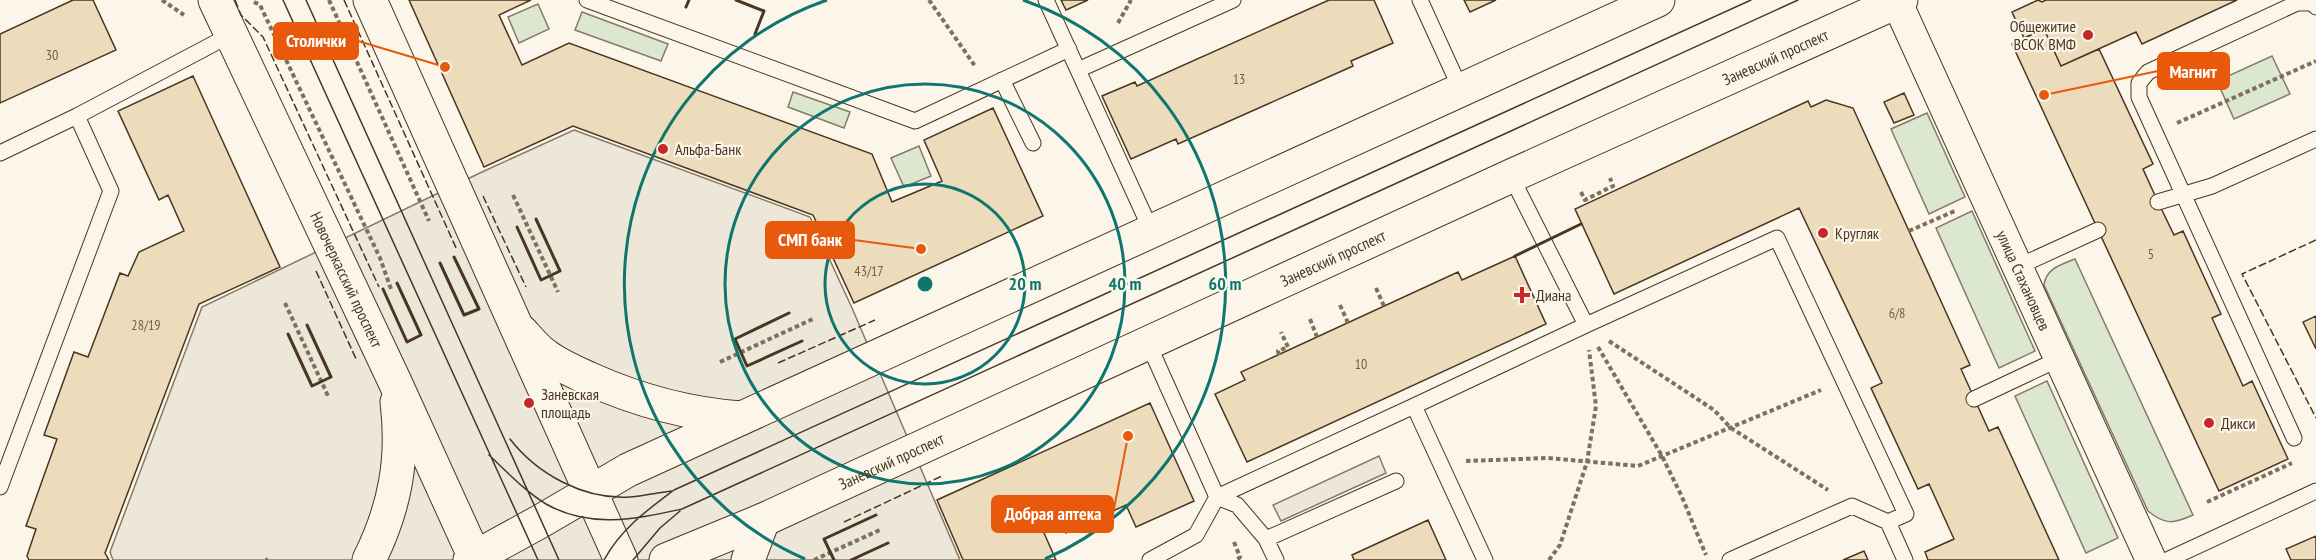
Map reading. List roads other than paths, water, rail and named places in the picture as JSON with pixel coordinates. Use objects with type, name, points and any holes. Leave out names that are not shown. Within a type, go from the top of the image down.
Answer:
[{"type":"main road","name":"Новочеркасский проспект","points":[[215,0],[395,382],[474,559]]},
{"type":"main road","points":[[370,0],[621,560]]},
{"type":"main road","points":[[474,559],[628,470],[1658,0]]},
{"type":"main road","name":"Заневский проспект","points":[[666,560],[763,520],[1898,1]]},
{"type":"main road","points":[[514,325],[544,355],[614,390],[674,409],[704,415],[741,418]]},
{"type":"main road","points":[[369,560],[391,506],[400,464],[395,382]]},
{"type":"main road","points":[[748,560],[763,520]]},
{"type":"street","name":"улица Стахановцев","points":[[1898,1],[2151,560]]},
{"type":"lane","points":[[587,0],[915,121],[1069,49]]},
{"type":"lane","points":[[1046,0],[1151,230]]},
{"type":"lane","points":[[1078,70],[1233,0]]},
{"type":"lane","points":[[1419,0],[1461,90]]},
{"type":"lane","points":[[2294,438],[2139,97],[2139,83],[2148,72],[2297,3],[2312,3],[2316,7]]},
{"type":"lane","points":[[0,153],[77,116],[232,34]]},
{"type":"lane","points":[[996,83],[1033,143]]},
{"type":"lane","points":[[0,487],[111,191],[77,116]]},
{"type":"lane","points":[[2158,202],[2212,186],[2316,139]]},
{"type":"lane","points":[[1511,176],[1586,325]]},
{"type":"lane","points":[[2017,267],[2098,230]]},
{"type":"lane","points":[[1150,560],[1196,535],[1217,497],[1777,238],[1906,514],[1888,522]]},
{"type":"lane","points":[[1148,343],[1217,497],[1237,505],[1266,539],[1276,560]]},
{"type":"lane","points":[[1974,399],[2059,359]]},
{"type":"lane","points":[[1413,406],[1485,560]]},
{"type":"lane","points":[[1266,539],[1396,481]]},
{"type":"lane","points":[[2167,560],[2316,491]]},
{"type":"lane","points":[[1730,560],[1852,506],[1888,522],[1905,560]]},
{"type":"tram line","points":[[283,0],[538,560]]},
{"type":"tram line","points":[[306,0],[559,560]]},
{"type":"tram line","points":[[604,560],[626,530],[674,490],[1751,0]]},
{"type":"tram line","points":[[489,455],[538,499],[563,512],[579,517],[613,520],[682,509],[1798,0]]},
{"type":"tram line","points":[[510,439],[521,452],[548,474],[579,489],[613,497],[635,497],[671,491]]},
{"type":"tram line","points":[[633,560],[660,528],[680,511]]},
{"type":"place","name":"Общежитие ВСОК ВМФ","points":[[2088,35]]},
{"type":"place","name":"Столички","points":[[445,67]]},
{"type":"place","name":"Магнит","points":[[2044,95]]},
{"type":"place","name":"Альфа-Банк","points":[[663,149]]},
{"type":"place","name":"Кругляк","points":[[1823,233]]},
{"type":"place","name":"СМП банк","points":[[921,249]]},
{"type":"place","name":"Диана","points":[[1522,295]]},
{"type":"place","name":"Заневская площадь","points":[[529,403]]},
{"type":"place","name":"Дикси","points":[[2209,423]]},
{"type":"place","name":"Добрая аптека","points":[[1128,436]]}]
